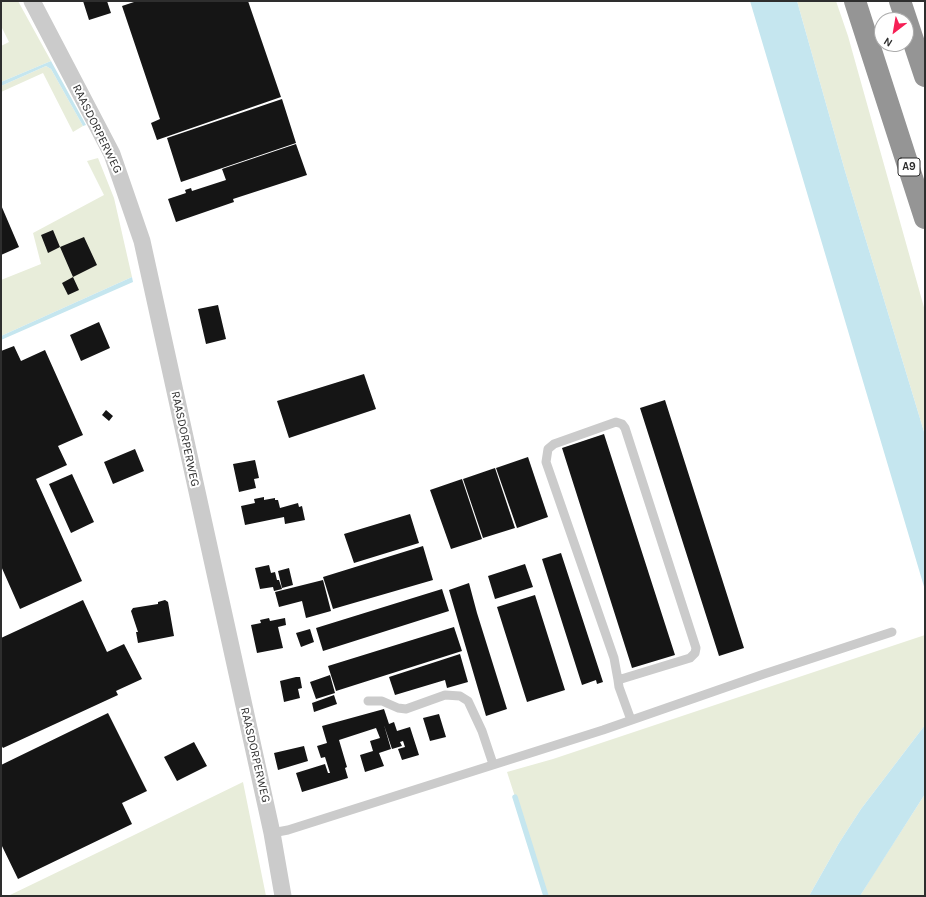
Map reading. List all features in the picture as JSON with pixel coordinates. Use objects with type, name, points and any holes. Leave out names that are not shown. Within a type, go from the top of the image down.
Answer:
[{"type":"highway","name":"A9","points":[[855,1],[925,218]]},
{"type":"highway","points":[[900,1],[925,76]]},
{"type":"street","name":"RAASDORPERWEG","points":[[32,1],[112,154],[142,241],[272,833],[283,896]]},
{"type":"lane","points":[[618,680],[690,658],[695,653],[696,648],[625,428],[622,424],[616,422],[554,444],[548,449],[546,462],[614,658],[618,680],[631,720]]},
{"type":"lane","points":[[272,833],[296,828],[631,720],[892,632]]},
{"type":"lane","points":[[368,701],[382,700],[398,708],[406,709],[445,695],[460,696],[468,701],[482,731],[494,764]]},
{"type":"green space","points":[[1,1],[18,1],[51,61],[1,82],[1,46],[9,42],[1,26]]},
{"type":"green space","points":[[797,1],[836,1],[848,36],[925,311],[925,435],[845,171]]},
{"type":"green space","points":[[46,66],[51,69],[83,126],[73,132],[43,73],[1,92],[1,86]]},
{"type":"green space","points":[[98,158],[114,198],[132,277],[1,336],[1,280],[41,264],[33,233],[104,195],[87,161]]},
{"type":"green space","points":[[925,635],[925,725],[861,809],[839,843],[809,896],[547,896],[507,772],[553,759]]},
{"type":"green space","points":[[243,782],[266,896],[8,896],[130,837]]},
{"type":"green space","points":[[925,794],[925,896],[860,896],[873,875]]},
{"type":"water","points":[[750,1],[797,1],[845,171],[925,435],[925,590]]},
{"type":"water","points":[[51,61],[86,125],[83,126],[51,69],[46,66],[1,86],[1,82]]},
{"type":"water","points":[[132,277],[133,282],[1,340],[1,336]]},
{"type":"water","points":[[925,725],[925,794],[860,896],[809,896],[839,843],[861,809]]},
{"type":"building","points":[[83,1],[107,1],[111,13],[89,20]]},
{"type":"building","points":[[137,1],[248,1],[281,97],[157,140],[151,123],[160,119],[122,6]]},
{"type":"building","points":[[282,99],[296,143],[181,182],[167,138]]},
{"type":"building","points":[[296,144],[307,175],[233,199],[234,202],[176,222],[168,199],[186,193],[185,190],[191,188],[192,191],[226,180],[222,169]]},
{"type":"building","points":[[1,205],[19,247],[1,255]]},
{"type":"building","points":[[53,230],[60,247],[48,253],[41,235]]},
{"type":"building","points":[[84,237],[97,265],[73,277],[60,247]]},
{"type":"building","points":[[73,277],[79,290],[68,295],[62,283]]},
{"type":"building","points":[[218,305],[226,339],[206,344],[198,309]]},
{"type":"building","points":[[99,322],[110,348],[81,361],[70,335]]},
{"type":"building","points":[[14,346],[21,361],[45,350],[83,435],[58,446],[67,465],[36,479],[82,581],[20,609],[1,566],[1,351]]},
{"type":"building","points":[[364,374],[376,409],[289,438],[277,401]]},
{"type":"building","points":[[665,400],[744,648],[719,656],[640,408]]},
{"type":"building","points":[[106,410],[113,416],[109,421],[102,415]]},
{"type":"building","points":[[604,434],[675,655],[632,668],[562,448]]},
{"type":"building","points":[[135,449],[144,471],[113,484],[104,462]]},
{"type":"building","points":[[528,457],[548,517],[517,528],[496,468]]},
{"type":"building","points":[[255,460],[259,478],[254,479],[256,488],[239,492],[233,464]]},
{"type":"building","points":[[495,468],[515,528],[483,538],[463,479]]},
{"type":"building","points":[[72,474],[94,522],[71,533],[49,484]]},
{"type":"building","points":[[462,479],[482,539],[451,549],[430,490]]},
{"type":"building","points":[[264,497],[264,500],[275,498],[275,500],[278,500],[280,508],[298,503],[299,507],[302,506],[305,520],[285,524],[284,517],[245,525],[241,506],[255,503],[254,499]]},
{"type":"building","points":[[410,514],[419,543],[354,563],[344,534]]},
{"type":"building","points":[[423,546],[433,580],[333,609],[323,577]]},
{"type":"building","points":[[561,553],[603,682],[597,684],[596,680],[582,685],[542,559]]},
{"type":"building","points":[[525,564],[533,587],[495,599],[488,576]]},
{"type":"building","points":[[269,565],[271,573],[275,572],[282,589],[274,591],[273,587],[260,589],[255,568]]},
{"type":"building","points":[[289,568],[293,585],[282,588],[278,571]]},
{"type":"building","points":[[323,580],[331,611],[306,618],[302,601],[279,607],[275,592]]},
{"type":"building","points":[[469,583],[507,709],[486,716],[449,590]]},
{"type":"building","points":[[442,589],[449,611],[323,651],[316,628]]},
{"type":"building","points":[[535,595],[565,690],[527,702],[497,607]]},
{"type":"building","points":[[83,600],[107,652],[124,644],[142,679],[116,691],[118,695],[3,748],[1,745],[1,638]]},
{"type":"building","points":[[165,600],[168,602],[174,636],[138,643],[136,632],[138,632],[131,611],[133,608],[158,604],[158,602]]},
{"type":"building","points":[[269,618],[270,621],[285,618],[286,625],[278,627],[283,648],[257,653],[251,625],[261,623],[260,620]]},
{"type":"building","points":[[454,627],[462,651],[336,691],[328,666]]},
{"type":"building","points":[[310,629],[314,642],[301,647],[296,633]]},
{"type":"building","points":[[460,654],[468,682],[447,688],[445,680],[395,695],[389,677]]},
{"type":"building","points":[[330,675],[335,693],[316,699],[310,682]]},
{"type":"building","points":[[300,677],[302,688],[298,689],[300,698],[284,702],[280,681]]},
{"type":"building","points":[[334,695],[337,704],[314,712],[312,703]]},
{"type":"building","points":[[384,709],[389,724],[394,722],[397,731],[410,727],[419,755],[402,760],[398,749],[405,747],[403,741],[400,742],[402,746],[392,749],[384,725],[391,749],[379,753],[384,766],[365,772],[360,755],[373,751],[370,741],[380,738],[376,728],[339,740],[347,767],[345,768],[348,778],[302,792],[296,773],[325,764],[328,773],[330,773],[325,757],[321,758],[317,746],[327,743],[322,726]]},
{"type":"building","points":[[108,713],[147,791],[122,803],[132,824],[18,879],[1,844],[1,765]]},
{"type":"building","points":[[439,714],[446,737],[430,741],[423,718]]},
{"type":"building","points":[[194,742],[207,766],[177,781],[164,757]]},
{"type":"building","points":[[304,746],[308,761],[278,770],[274,753]]},
{"type":"waterway","points":[[515,797],[546,896]]}]
